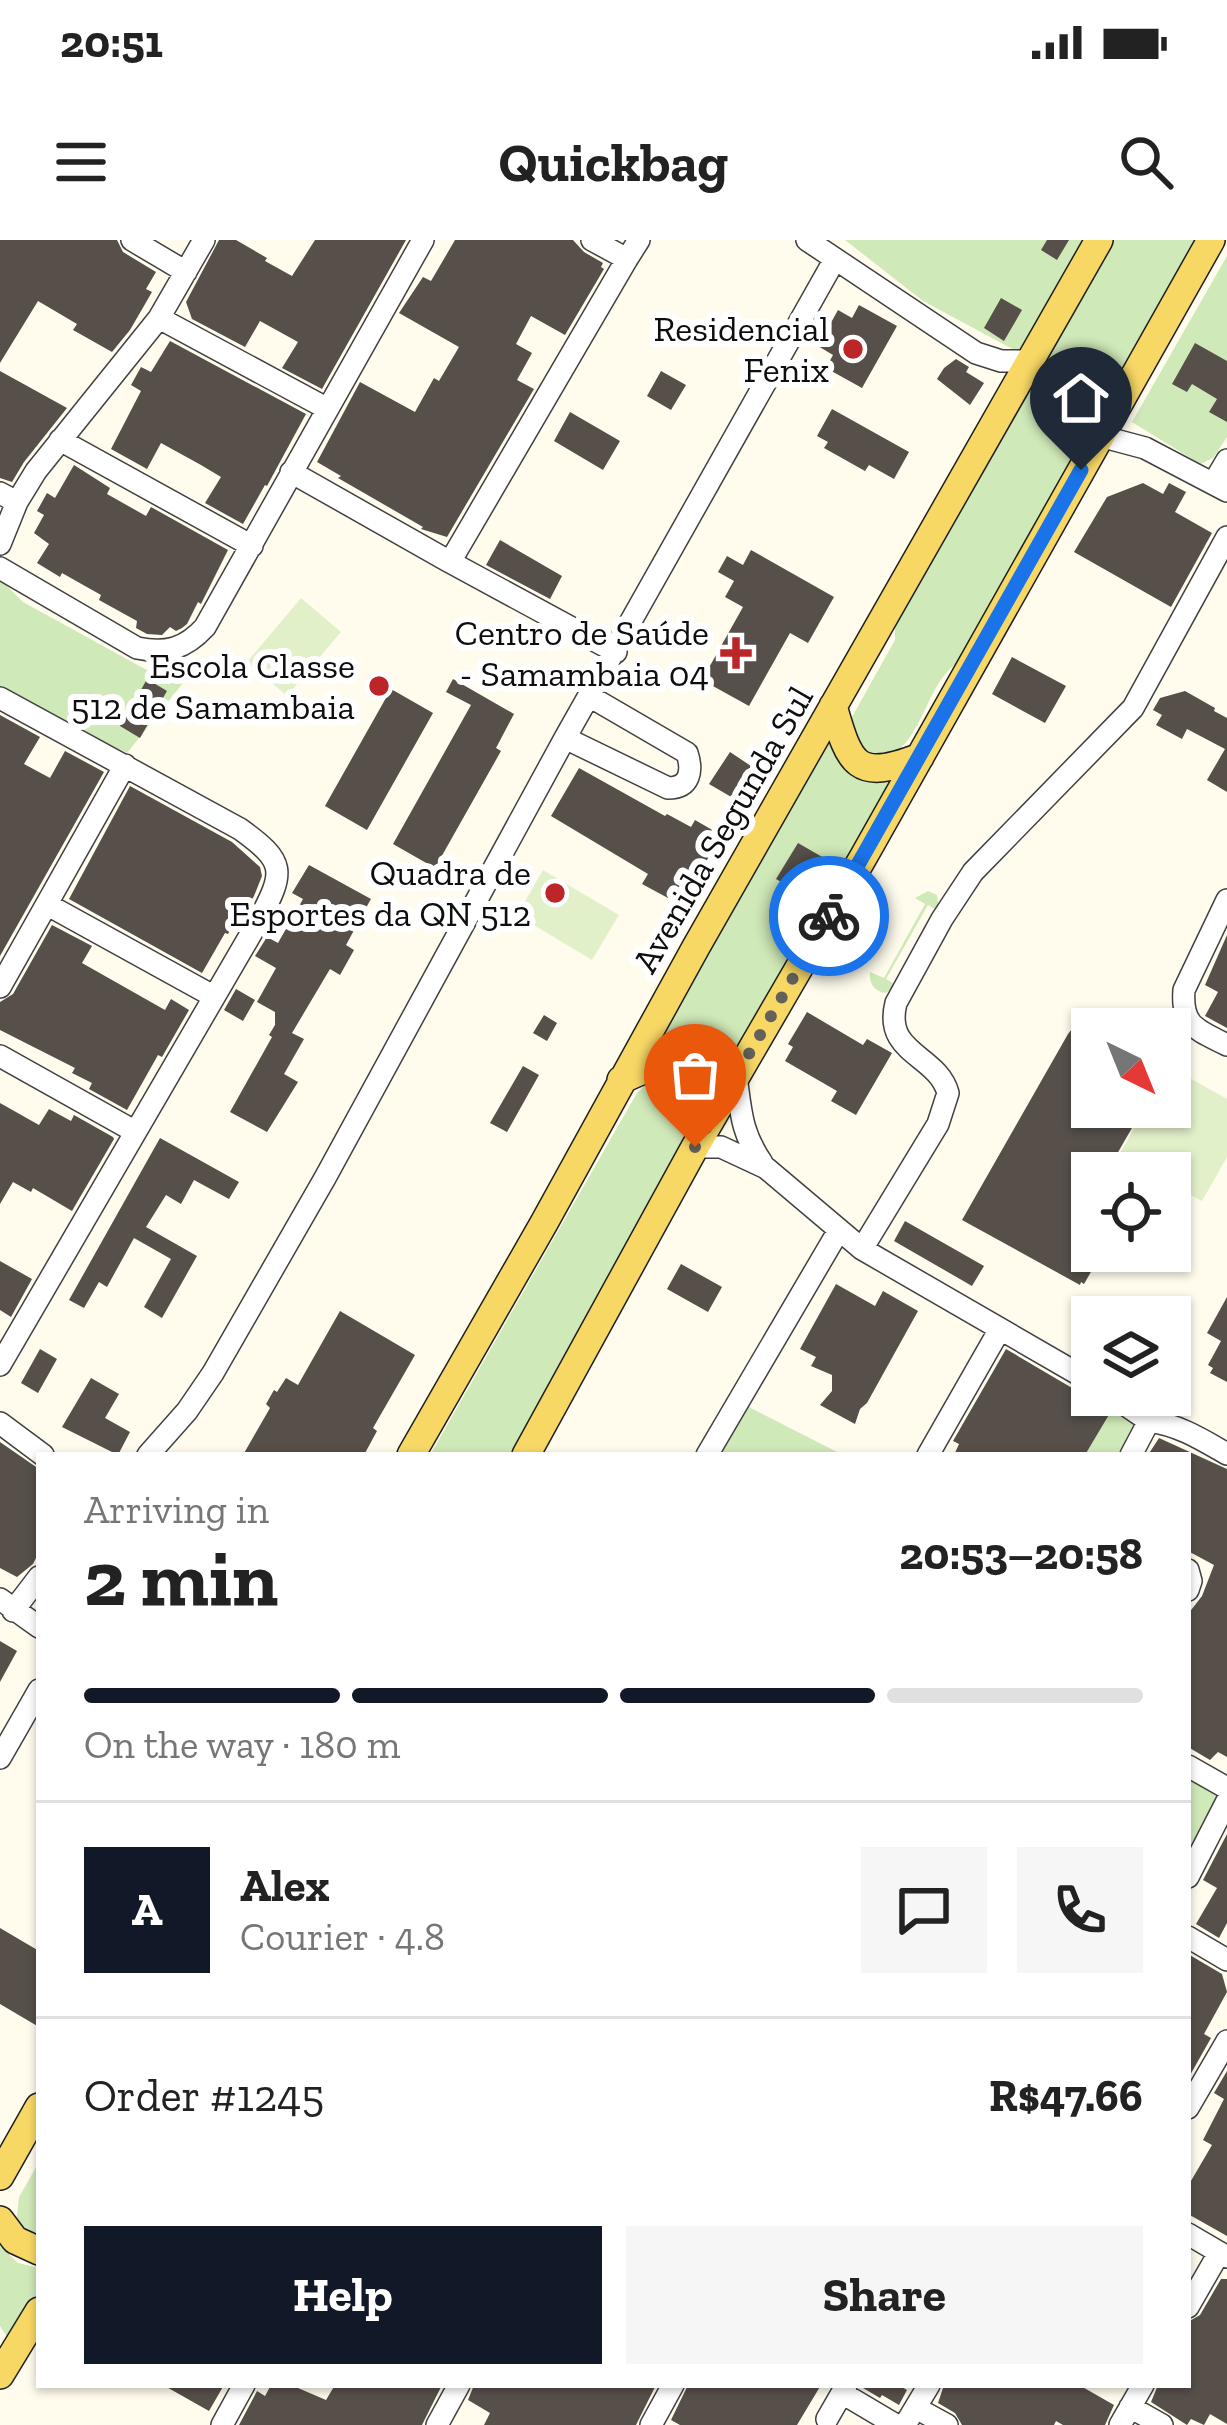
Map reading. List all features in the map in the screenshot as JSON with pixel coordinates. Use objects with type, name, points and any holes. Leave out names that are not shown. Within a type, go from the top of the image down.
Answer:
[{"type":"main road","name":"Avenida Segunda Sul","points":[[413,1452],[1100,240]]},
{"type":"main road","points":[[528,1452],[695,1147],[1211,240]]},
{"type":"main road","points":[[833,706],[847,751],[856,760],[880,768],[920,757]]},
{"type":"main road","points":[[621,1080],[662,1062],[680,1062],[701,1080],[714,1114]]},
{"type":"main road","points":[[0,2176],[36,2113]]},
{"type":"main road","points":[[0,2220],[15,2240],[36,2250]]},
{"type":"main road","points":[[1,2364],[36,2316]]},
{"type":"street","points":[[132,240],[186,272]]},
{"type":"street","points":[[0,544],[9,498],[37,471],[159,318],[204,240]]},
{"type":"street","points":[[0,568],[137,648],[156,652],[187,644],[205,627],[423,240]]},
{"type":"street","points":[[451,562],[633,250],[592,240]]},
{"type":"street","points":[[807,240],[976,352],[1001,361],[1028,362]]},
{"type":"street","points":[[151,1452],[187,1412],[213,1373],[325,1178],[565,738],[835,259]]},
{"type":"street","points":[[159,318],[326,408]]},
{"type":"street","points":[[976,352],[1009,397]]},
{"type":"street","points":[[1106,426],[1221,487],[1227,460]]},
{"type":"street","points":[[60,440],[252,546]]},
{"type":"street","points":[[291,472],[616,652]]},
{"type":"street","points":[[862,1249],[938,1124],[948,1093],[939,1075],[898,1037],[893,1024],[896,1004],[973,872],[1132,708],[1227,537]]},
{"type":"street","points":[[565,738],[668,788],[687,782],[691,763],[686,753],[589,696]]},
{"type":"street","points":[[0,698],[240,829],[275,858],[278,872],[274,891],[0,1365]]},
{"type":"street","points":[[0,987],[125,765]]},
{"type":"street","points":[[1227,901],[1184,990],[1183,1005],[1192,1026],[1227,1046]]},
{"type":"street","points":[[48,905],[213,996]]},
{"type":"street","points":[[0,1055],[134,1132]]},
{"type":"street","points":[[736,1076],[741,1124],[766,1168],[862,1249],[1071,1370]]},
{"type":"street","points":[[695,1147],[721,1147],[766,1168]]},
{"type":"street","points":[[708,1452],[839,1231]]},
{"type":"street","points":[[930,1452],[1000,1328]]},
{"type":"street","points":[[1142,1416],[1186,1430],[1227,1454]]},
{"type":"street","points":[[1132,1452],[1149,1421]]},
{"type":"street","points":[[0,1424],[39,1452]]},
{"type":"street","points":[[36,1580],[7,1605],[36,1625]]},
{"type":"street","points":[[0,1759],[36,1695]]},
{"type":"street","points":[[1191,1768],[1227,1788]]},
{"type":"street","points":[[1191,1870],[1227,1801]]},
{"type":"street","points":[[1191,1939],[1227,1960]]},
{"type":"street","points":[[1191,2096],[1227,2041]]},
{"type":"street","points":[[1191,2236],[1223,2255],[1191,2303]]},
{"type":"street","points":[[222,2425],[242,2388]]},
{"type":"street","points":[[436,2425],[457,2388]]},
{"type":"street","points":[[651,2425],[671,2388]]},
{"type":"street","points":[[906,2419],[927,2388]]},
{"type":"street","points":[[1141,2388],[1125,2416],[1162,2425]]},
{"type":"street","points":[[827,2419],[844,2389],[906,2419],[947,2425]]},
{"type":"green space","points":[[845,240],[1084,240],[1018,352],[923,301]]},
{"type":"green space","points":[[1110,240],[1201,240],[962,660],[940,681],[900,749],[887,758],[866,755],[849,727],[895,640],[895,623]]},
{"type":"green space","points":[[1227,256],[1227,437],[1213,458],[1200,464],[1132,422]]},
{"type":"green space","points":[[0,579],[23,602],[165,680],[195,668],[127,753],[0,687]]},
{"type":"green space","points":[[301,598],[341,632],[287,696],[247,662]]},
{"type":"green space","points":[[831,735],[899,773],[719,1091],[708,1069],[693,1056],[674,1051],[650,1053]]},
{"type":"green space","name":"Quadra de Esportes da QN 512","points":[[543,870],[619,915],[592,960],[517,915]]},
{"type":"green space","points":[[928,891],[937,895],[939,911],[928,905],[886,979],[896,985],[886,993],[878,991],[870,972],[884,978],[925,904],[915,898]]},
{"type":"green space","points":[[690,1076],[706,1104],[520,1452],[432,1452],[637,1093],[654,1077]]},
{"type":"green space","points":[[1191,1079],[1227,1099],[1227,1157],[1202,1201],[1191,1195],[1191,1152],[1121,1152],[1134,1128],[1191,1128]]},
{"type":"green space","points":[[745,1405],[837,1452],[720,1452]]},
{"type":"green space","points":[[1108,1416],[1138,1420],[1121,1452],[1087,1452]]},
{"type":"green space","points":[[1191,1780],[1227,1801],[1191,1853]]},
{"type":"green space","points":[[36,2167],[36,2237],[16,2224],[19,2197]]},
{"type":"green space","points":[[0,2246],[18,2263],[36,2267],[36,2301],[11,2343],[0,2326]]},
{"type":"building","points":[[0,240],[117,240],[123,252],[156,272],[146,289],[152,292],[112,352],[73,330],[77,324],[38,301],[0,363]]},
{"type":"building","points":[[219,240],[236,240],[292,276],[315,240],[406,240],[322,389],[282,368],[298,342],[260,321],[245,347],[192,319],[186,302]]},
{"type":"building","points":[[455,240],[573,240],[603,263],[604,269],[565,335],[531,316],[516,344],[532,353],[517,380],[534,389],[447,537],[421,529],[317,462],[360,382],[415,412],[434,378],[439,381],[459,347],[399,313],[423,277],[431,281]]},
{"type":"building","points":[[1047,240],[1069,240],[1057,260],[1041,250]]},
{"type":"building","points":[[1001,298],[1022,310],[1004,341],[984,328]]},
{"type":"building","name":"Residencial Fenix","points":[[859,305],[897,326],[862,388],[826,368],[833,355],[818,346],[838,310],[852,318]]},
{"type":"building","points":[[170,341],[306,414],[243,524],[205,503],[221,477],[201,465],[161,443],[147,469],[111,449],[141,391],[131,385],[141,367],[151,372]]},
{"type":"building","points":[[1195,343],[1227,361],[1227,422],[1209,412],[1217,399],[1192,384],[1187,392],[1172,384]]},
{"type":"building","points":[[956,359],[984,383],[970,405],[937,379]]},
{"type":"building","points":[[0,371],[67,408],[12,482],[0,478]]},
{"type":"building","points":[[661,371],[686,385],[671,410],[647,396]]},
{"type":"building","points":[[832,409],[909,452],[894,479],[869,465],[865,471],[824,448],[828,442],[817,436]]},
{"type":"building","points":[[570,412],[620,441],[603,470],[554,441]]},
{"type":"building","points":[[74,465],[110,488],[107,494],[146,516],[151,507],[228,550],[201,604],[182,628],[147,634],[136,628],[137,621],[99,600],[101,595],[37,563],[49,544],[34,533],[44,515],[37,511],[47,493],[55,498]]},
{"type":"building","points":[[1143,483],[1163,494],[1169,483],[1186,492],[1175,512],[1212,533],[1171,607],[1074,552],[1107,497]]},
{"type":"building","points":[[500,540],[562,576],[550,599],[486,565]]},
{"type":"building","points":[[751,550],[834,597],[808,643],[790,633],[749,706],[702,680],[743,607],[725,597],[734,581],[718,572],[727,556],[743,565]]},
{"type":"building","points":[[1012,657],[1066,686],[1045,723],[992,694]]},
{"type":"building","points":[[147,679],[167,691],[140,738],[120,726],[125,717],[135,714],[132,706]]},
{"type":"building","points":[[453,679],[514,714],[496,748],[501,751],[435,868],[393,844],[471,705],[446,692]]},
{"type":"building","points":[[391,689],[433,713],[367,830],[325,806]]},
{"type":"building","points":[[1185,691],[1227,718],[1227,792],[1207,780],[1225,749],[1187,729],[1182,739],[1156,725],[1162,715],[1153,710],[1160,698]]},
{"type":"building","points":[[0,715],[40,737],[24,764],[50,778],[65,751],[104,772],[0,956]]},
{"type":"building","points":[[730,752],[751,766],[733,798],[709,784]]},
{"type":"building","points":[[579,768],[665,816],[691,827],[695,820],[721,835],[688,894],[674,887],[668,898],[642,884],[648,874],[551,816]]},
{"type":"building","points":[[130,786],[232,842],[260,867],[262,876],[254,896],[202,973],[69,899]]},
{"type":"building","points":[[798,843],[824,858],[802,894],[776,879]]},
{"type":"building","points":[[309,865],[371,899],[368,917],[359,921],[346,945],[354,950],[340,975],[330,969],[292,1033],[304,1039],[284,1074],[298,1082],[267,1132],[230,1112],[275,1025],[275,1012],[257,1002],[276,968],[255,956],[267,937],[278,943],[303,899],[292,893]]},
{"type":"building","points":[[52,925],[92,946],[82,963],[165,1010],[171,999],[189,1010],[127,1110],[89,1089],[92,1083],[72,1073],[75,1068],[0,1030],[0,1002],[13,994]]},
{"type":"building","points":[[1227,935],[1227,1028],[1205,1016],[1218,992],[1205,985]]},
{"type":"building","points":[[236,989],[255,1000],[243,1021],[224,1010]]},
{"type":"building","points":[[807,1012],[863,1045],[867,1039],[892,1053],[856,1115],[831,1101],[837,1091],[785,1061],[793,1047],[788,1044]]},
{"type":"building","points":[[544,1015],[557,1023],[547,1041],[533,1033]]},
{"type":"building","points":[[1071,1030],[1071,1128],[1132,1128],[1118,1152],[1071,1152],[1071,1272],[1091,1272],[1080,1285],[962,1220]]},
{"type":"building","points":[[523,1066],[539,1075],[507,1132],[490,1123]]},
{"type":"building","points":[[0,1103],[39,1125],[49,1109],[71,1121],[74,1115],[113,1137],[72,1211],[13,1182],[0,1204]]},
{"type":"building","points":[[160,1138],[239,1182],[229,1199],[194,1180],[181,1204],[166,1195],[146,1227],[197,1256],[162,1318],[144,1307],[171,1259],[134,1238],[107,1287],[99,1282],[84,1308],[69,1300]]},
{"type":"building","points":[[905,1221],[984,1266],[972,1286],[894,1241]]},
{"type":"building","points":[[0,1261],[32,1279],[11,1317],[0,1310]]},
{"type":"building","points":[[681,1264],[722,1287],[708,1312],[667,1289]]},
{"type":"building","points":[[836,1284],[875,1306],[883,1291],[918,1311],[855,1424],[820,1405],[832,1391],[832,1375],[811,1366],[816,1357],[800,1349]]},
{"type":"building","points":[[1227,1297],[1227,1382],[1210,1373],[1213,1368],[1208,1365],[1221,1341],[1207,1333]]},
{"type":"building","points":[[340,1311],[415,1355],[373,1428],[377,1431],[366,1452],[245,1452],[270,1408],[266,1404],[274,1390],[286,1378],[298,1385]]},
{"type":"building","points":[[40,1349],[57,1359],[38,1393],[21,1383]]},
{"type":"building","points":[[1006,1349],[1071,1387],[1071,1416],[1108,1416],[1087,1452],[955,1452],[959,1444],[953,1441]]},
{"type":"building","points":[[91,1378],[119,1394],[105,1418],[130,1432],[120,1452],[112,1452],[62,1427]]},
{"type":"building","points":[[1159,1438],[1190,1452],[1150,1452]]},
{"type":"building","points":[[0,1442],[36,1467],[36,1558],[17,1577],[0,1568]]},
{"type":"building","points":[[1191,1453],[1227,1469],[1227,1757],[1218,1752],[1210,1760],[1191,1749],[1191,1610],[1214,1565],[1191,1553]]},
{"type":"building","points":[[0,1641],[17,1651],[0,1682]]},
{"type":"building","points":[[1227,1834],[1227,1923],[1219,1938],[1196,1924],[1217,1888],[1203,1880]]},
{"type":"building","points":[[0,1928],[36,1949],[36,2025],[0,2004]]},
{"type":"building","points":[[1191,1956],[1222,1974],[1227,1992],[1204,2034],[1211,2038],[1191,2073]]},
{"type":"building","points":[[1227,2071],[1227,2236],[1191,2216],[1191,2181],[1212,2145],[1203,2140],[1224,2099],[1214,2093]]},
{"type":"building","points":[[1221,2279],[1227,2279],[1227,2424],[1210,2414],[1204,2425],[1191,2419],[1187,2425],[1151,2402],[1157,2388],[1191,2388],[1191,2320],[1200,2315]]},
{"type":"building","points":[[168,2388],[222,2388],[209,2411]]},
{"type":"building","points":[[269,2388],[298,2388],[326,2400],[333,2388],[440,2388],[422,2425],[239,2425],[257,2391],[265,2396]]},
{"type":"building","points":[[473,2388],[654,2388],[636,2425],[484,2425],[490,2413],[468,2400]]},
{"type":"building","points":[[687,2388],[819,2388],[797,2425],[680,2425],[671,2420]]},
{"type":"building","points":[[863,2388],[907,2390],[899,2405]]},
{"type":"building","points":[[943,2388],[1084,2388],[1114,2405],[1105,2425],[1056,2421],[1054,2425],[962,2425],[955,2413],[938,2403]]},
{"type":"way so far","points":[[695,1147],[829,916]]},
{"type":"place","name":"Residencial Fenix","points":[[853,349]]},
{"type":"place","name":"Centro de Saúde - Samambaia 04","points":[[736,653]]},
{"type":"place","name":"Escola Classe 512 de Samambaia","points":[[379,686]]},
{"type":"place","name":"Quadra de Esportes da QN 512","points":[[555,893]]},
{"type":"route","points":[[829,916],[1081,470]]}]
